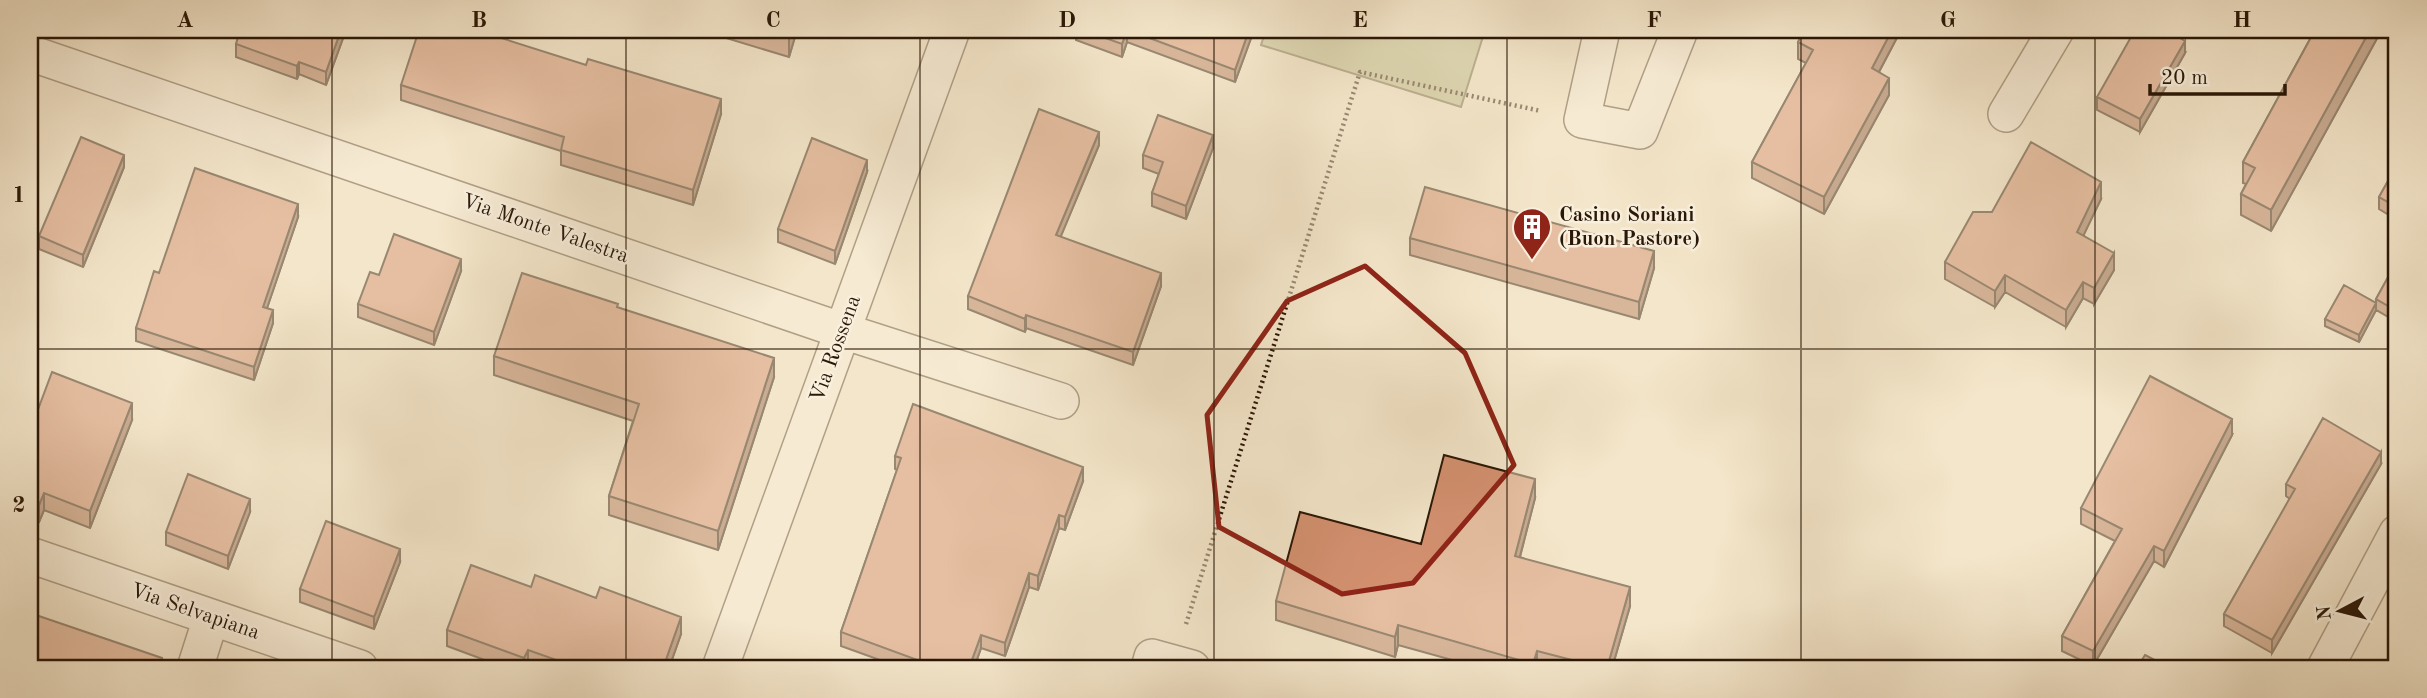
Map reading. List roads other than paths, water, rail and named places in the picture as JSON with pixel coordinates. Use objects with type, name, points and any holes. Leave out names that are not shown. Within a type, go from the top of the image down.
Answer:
[{"type":"street","name":"Via Rossena","points":[[720,668],[951,30]]},
{"type":"street","points":[[1602,30],[1582,120],[1640,131],[1680,30]]},
{"type":"street","points":[[2006,114],[2056,30]]},
{"type":"street","name":"Via Monte Valestra","points":[[30,53],[843,331],[1061,401]]},
{"type":"street","points":[[2325,668],[2397,533]]},
{"type":"street","name":"Via Selvapiana","points":[[30,555],[360,668]]},
{"type":"street","points":[[195,668],[211,618]]},
{"type":"place","name":"Casino Soriani (Buon Pastore)","points":[[1532,261]]}]
